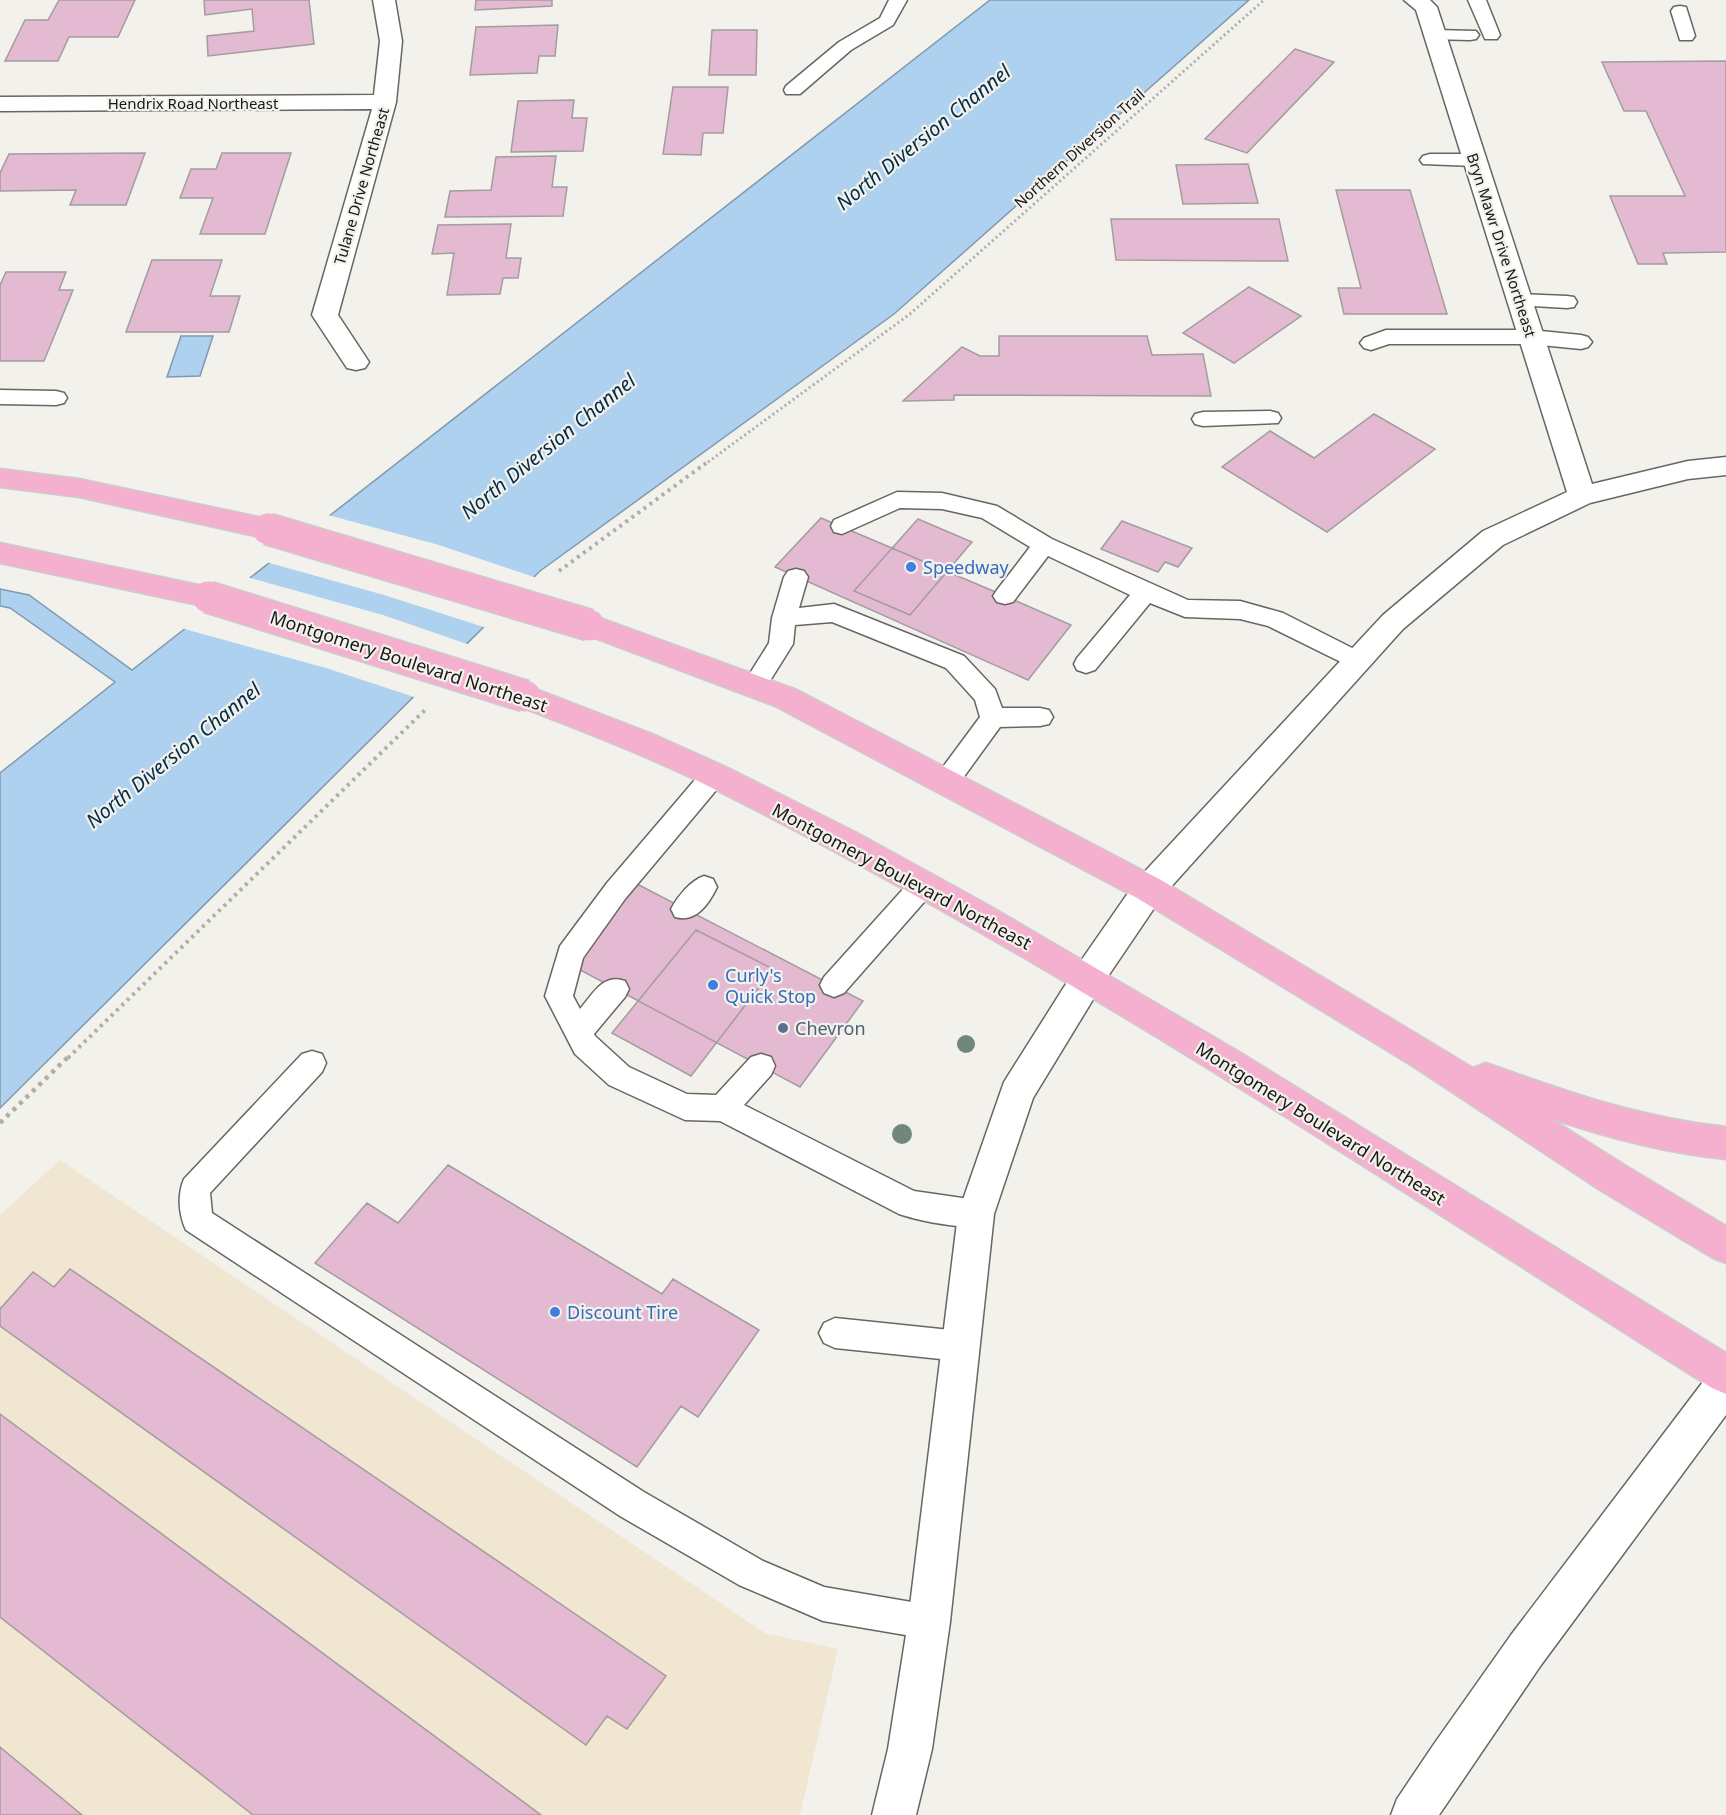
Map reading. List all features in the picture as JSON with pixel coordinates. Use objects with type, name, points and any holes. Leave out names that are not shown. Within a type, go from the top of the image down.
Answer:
[{"type":"main road","points":[[0,478],[79,488],[268,529],[589,625],[786,698],[1149,889],[1423,1054],[1613,1178],[1726,1246]]},
{"type":"main road","points":[[0,485],[42,483]]},
{"type":"main road","name":"Montgomery Boulevard Northeast","points":[[0,553],[208,597],[525,696],[714,775],[923,885],[1088,978],[1726,1375]]},
{"type":"main road","points":[[1423,1054],[1580,1114],[1639,1130],[1696,1141],[1726,1143]]},
{"type":"street","name":"Tulane Drive Northeast","points":[[356,362],[325,315],[385,102],[391,41],[384,0]]},
{"type":"street","name":"Bryn Mawr Drive Northeast","points":[[1415,0],[1426,7],[1582,496]]},
{"type":"street","name":"Hendrix Road Northeast","points":[[0,104],[385,102]]},
{"type":"street","points":[[894,1815],[910,1749],[929,1622],[976,1214],[1017,1093],[1088,978],[1149,889],[1392,622],[1493,538],[1582,496],[1688,470],[1726,466]]},
{"type":"street","points":[[1413,1815],[1495,1694],[1604,1544],[1726,1383]]},
{"type":"lane","points":[[793,90],[845,46],[887,21],[898,0]]},
{"type":"lane","points":[[1477,0],[1491,35]]},
{"type":"lane","points":[[1680,11],[1686,36]]},
{"type":"lane","points":[[1435,35],[1470,35]]},
{"type":"lane","points":[[1430,160],[1475,160]]},
{"type":"lane","points":[[1520,300],[1567,302]]},
{"type":"lane","points":[[1371,343],[1386,337],[1531,337],[1581,342]]},
{"type":"lane","points":[[0,397],[56,398]]},
{"type":"lane","points":[[1203,419],[1270,418]]},
{"type":"lane","points":[[842,526],[897,500],[942,501],[989,512],[1044,545],[1185,608],[1240,610],[1275,619],[1357,661]]},
{"type":"lane","points":[[1005,596],[1044,545]]},
{"type":"lane","points":[[754,686],[781,644],[784,618],[796,577]]},
{"type":"lane","points":[[1086,664],[1146,592]]},
{"type":"lane","points":[[784,618],[834,613],[958,656],[986,696],[993,718]]},
{"type":"lane","points":[[993,718],[1040,717]]},
{"type":"lane","points":[[946,782],[993,718]]},
{"type":"lane","points":[[714,775],[616,891],[570,954],[559,996],[585,1045],[619,1076],[685,1107],[723,1108],[910,1204],[976,1214]]},
{"type":"lane","points":[[834,985],[923,885]]},
{"type":"lane","points":[[685,909],[704,887]]},
{"type":"lane","points":[[578,1032],[615,988]]},
{"type":"lane","points":[[312,1063],[195,1189],[197,1220],[632,1504],[751,1573],[823,1604],[929,1622]]},
{"type":"lane","points":[[723,1108],[760,1066]]},
{"type":"lane","points":[[836,1333],[960,1346]]},
{"type":"path","name":"Northern Diversion Trail","points":[[910,314],[1264,0]]},
{"type":"path","points":[[0,1123],[11,1113]]},
{"type":"shaded area","points":[[60,1160],[765,1633],[838,1649],[800,1815],[0,1815],[0,1215]]},
{"type":"water","name":"North Diversion Channel","points":[[990,0],[1249,0],[894,314],[540,571],[0,1108],[0,773],[115,682],[10,608],[0,606],[0,589],[29,595],[132,670]]},
{"type":"water","points":[[181,336],[213,336],[200,376],[167,377]]},
{"type":"pier","points":[[328,515],[439,545],[537,578],[487,628],[384,595],[266,562]]},
{"type":"pier","points":[[247,577],[383,615],[470,645],[417,698],[326,668],[181,628]]},
{"type":"building","points":[[59,0],[135,0],[118,37],[69,37],[58,61],[5,61],[25,20],[48,20]]},
{"type":"building","points":[[204,0],[309,0],[314,44],[208,56],[207,36],[254,31],[252,9],[205,15]]},
{"type":"building","points":[[476,0],[552,0],[552,6],[475,10]]},
{"type":"building","points":[[558,25],[555,56],[539,56],[537,73],[470,75],[476,27]]},
{"type":"building","points":[[712,30],[757,30],[756,75],[709,75]]},
{"type":"building","points":[[1295,49],[1334,62],[1247,153],[1205,139]]},
{"type":"building","points":[[1726,61],[1726,252],[1663,253],[1667,264],[1638,264],[1610,196],[1685,196],[1646,111],[1624,111],[1602,62]]},
{"type":"building","points":[[673,87],[728,87],[723,133],[703,133],[701,155],[663,154]]},
{"type":"building","points":[[574,100],[572,118],[587,118],[583,151],[511,152],[518,101]]},
{"type":"building","points":[[145,153],[126,205],[70,205],[76,190],[0,191],[0,173],[9,154]]},
{"type":"building","points":[[222,153],[291,153],[265,234],[200,234],[213,198],[180,198],[191,169],[216,169]]},
{"type":"building","points":[[556,156],[552,187],[567,187],[563,216],[445,217],[450,191],[491,190],[496,157]]},
{"type":"building","points":[[1248,164],[1258,203],[1183,204],[1176,165]]},
{"type":"building","points":[[1336,190],[1410,190],[1447,314],[1344,314],[1338,288],[1361,288]]},
{"type":"building","points":[[1111,219],[1279,219],[1288,261],[1116,260]]},
{"type":"building","points":[[511,224],[506,258],[521,258],[518,278],[503,278],[500,294],[447,295],[454,253],[432,254],[438,225]]},
{"type":"building","points":[[152,260],[222,260],[210,296],[240,296],[229,332],[126,332]]},
{"type":"building","points":[[6,272],[66,272],[59,290],[73,290],[44,361],[0,361],[0,285]]},
{"type":"building","points":[[1249,287],[1301,316],[1234,363],[1183,333]]},
{"type":"building","points":[[999,336],[1147,336],[1152,355],[1203,354],[1211,396],[954,395],[954,400],[903,401],[962,347],[980,356],[999,356]]},
{"type":"building","points":[[1374,414],[1435,449],[1327,532],[1222,467],[1270,431],[1314,458]]},
{"type":"building","points":[[821,518],[1071,625],[1028,680],[775,567]]},
{"type":"building","points":[[918,519],[972,542],[910,615],[854,591]]},
{"type":"building","points":[[1122,521],[1192,548],[1178,567],[1165,562],[1158,572],[1101,549]]},
{"type":"building","points":[[637,884],[863,1001],[800,1087],[569,964]]},
{"type":"building","points":[[696,930],[773,969],[691,1076],[612,1033]]},
{"type":"building","points":[[448,1165],[662,1294],[673,1279],[759,1330],[698,1417],[681,1406],[637,1467],[315,1263],[367,1203],[398,1223]]},
{"type":"building","points":[[70,1269],[666,1676],[627,1729],[607,1716],[586,1745],[0,1326],[0,1309],[33,1272],[54,1287]]},
{"type":"building","points":[[0,1414],[541,1815],[253,1815],[0,1617]]},
{"type":"building","points":[[0,1747],[82,1815],[0,1815]]},
{"type":"place","name":"Speedway","points":[[911,567]]},
{"type":"place","name":"Curly's Quick Stop","points":[[713,985]]},
{"type":"place","name":"Chevron","points":[[783,1028]]},
{"type":"place","name":"Discount Tire","points":[[555,1312]]}]
